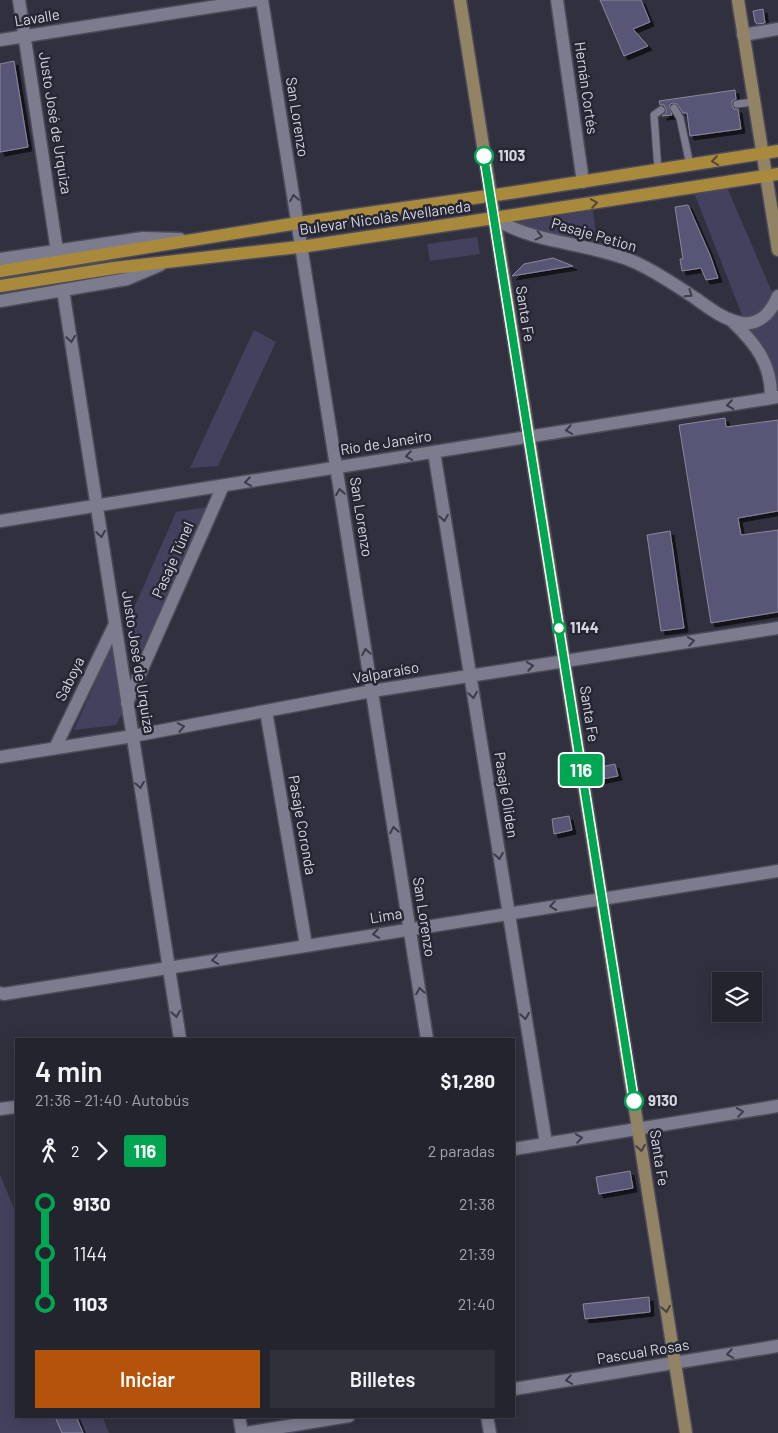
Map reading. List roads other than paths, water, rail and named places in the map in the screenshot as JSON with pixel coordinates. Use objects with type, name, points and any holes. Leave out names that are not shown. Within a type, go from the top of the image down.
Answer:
[{"type":"main road","name":"Santa Fe","points":[[460,0],[686,1433]]},
{"type":"main road","points":[[738,0],[763,153],[772,175],[778,250]]},
{"type":"main road","name":"Bulevar Nicolás Avellaneda","points":[[195,239],[583,182],[778,151]]},
{"type":"main road","name":"Bulevar Nicolás Avellaneda","points":[[166,262],[301,246],[772,175]]},
{"type":"main road","points":[[0,271],[195,239]]},
{"type":"main road","points":[[0,286],[114,268],[166,262]]},
{"type":"street","name":"Justo José de Urquiza","points":[[20,0],[57,251]]},
{"type":"street","name":"Lavalle","points":[[0,40],[256,0]]},
{"type":"street","name":"San Lorenzo","points":[[262,0],[427,1038]]},
{"type":"street","name":"Hernán Cortés","points":[[557,0],[583,182]]},
{"type":"street","points":[[743,35],[778,29]]},
{"type":"street","name":"Pasaje Petion","points":[[494,218],[505,226],[528,234],[590,248],[632,261],[670,281],[721,316],[732,321],[750,339],[765,364],[774,398]]},
{"type":"street","name":"Bulevar Nicolás Avellaneda","points":[[0,259],[143,238],[195,239]]},
{"type":"street","name":"Bulevar Nicolás Avellaneda","points":[[0,301],[127,278],[166,262]]},
{"type":"street","name":"Justo José de Urquiza","points":[[63,290],[180,1038]]},
{"type":"street","points":[[732,321],[743,323],[760,320],[769,314],[778,296]]},
{"type":"street","name":"Río de Janeiro","points":[[0,522],[774,398]]},
{"type":"street","name":"Pasaje Oliden","points":[[434,452],[546,1143]]},
{"type":"street","name":"Pasaje Túnel","points":[[128,703],[223,486]]},
{"type":"street","name":"Saboya","points":[[55,748],[115,624]]},
{"type":"street","name":"Valparaíso","points":[[0,757],[133,736],[372,691],[778,628]]},
{"type":"street","name":"Pasaje Coronda","points":[[266,711],[306,945]]},
{"type":"street","name":"Lima","points":[[0,993],[4,994],[778,871]]},
{"type":"street","points":[[515,1149],[778,1106]]},
{"type":"street","points":[[0,1109],[15,1107]]},
{"type":"street","name":"Pascual Rosas","points":[[515,1389],[778,1346]]},
{"type":"street","points":[[239,1418],[242,1433]]},
{"type":"street","points":[[246,1433],[337,1418]]},
{"type":"street","points":[[487,1418],[490,1433]]},
{"type":"lane","points":[[737,104],[754,102]]},
{"type":"lane","points":[[658,170],[654,115],[660,110]]},
{"type":"lane","points":[[686,111],[676,110],[680,118],[690,165]]},
{"type":"place","name":"1103","points":[[484,156]]},
{"type":"place","name":"1144","points":[[559,628]]},
{"type":"place","name":"9130","points":[[634,1101]]}]
